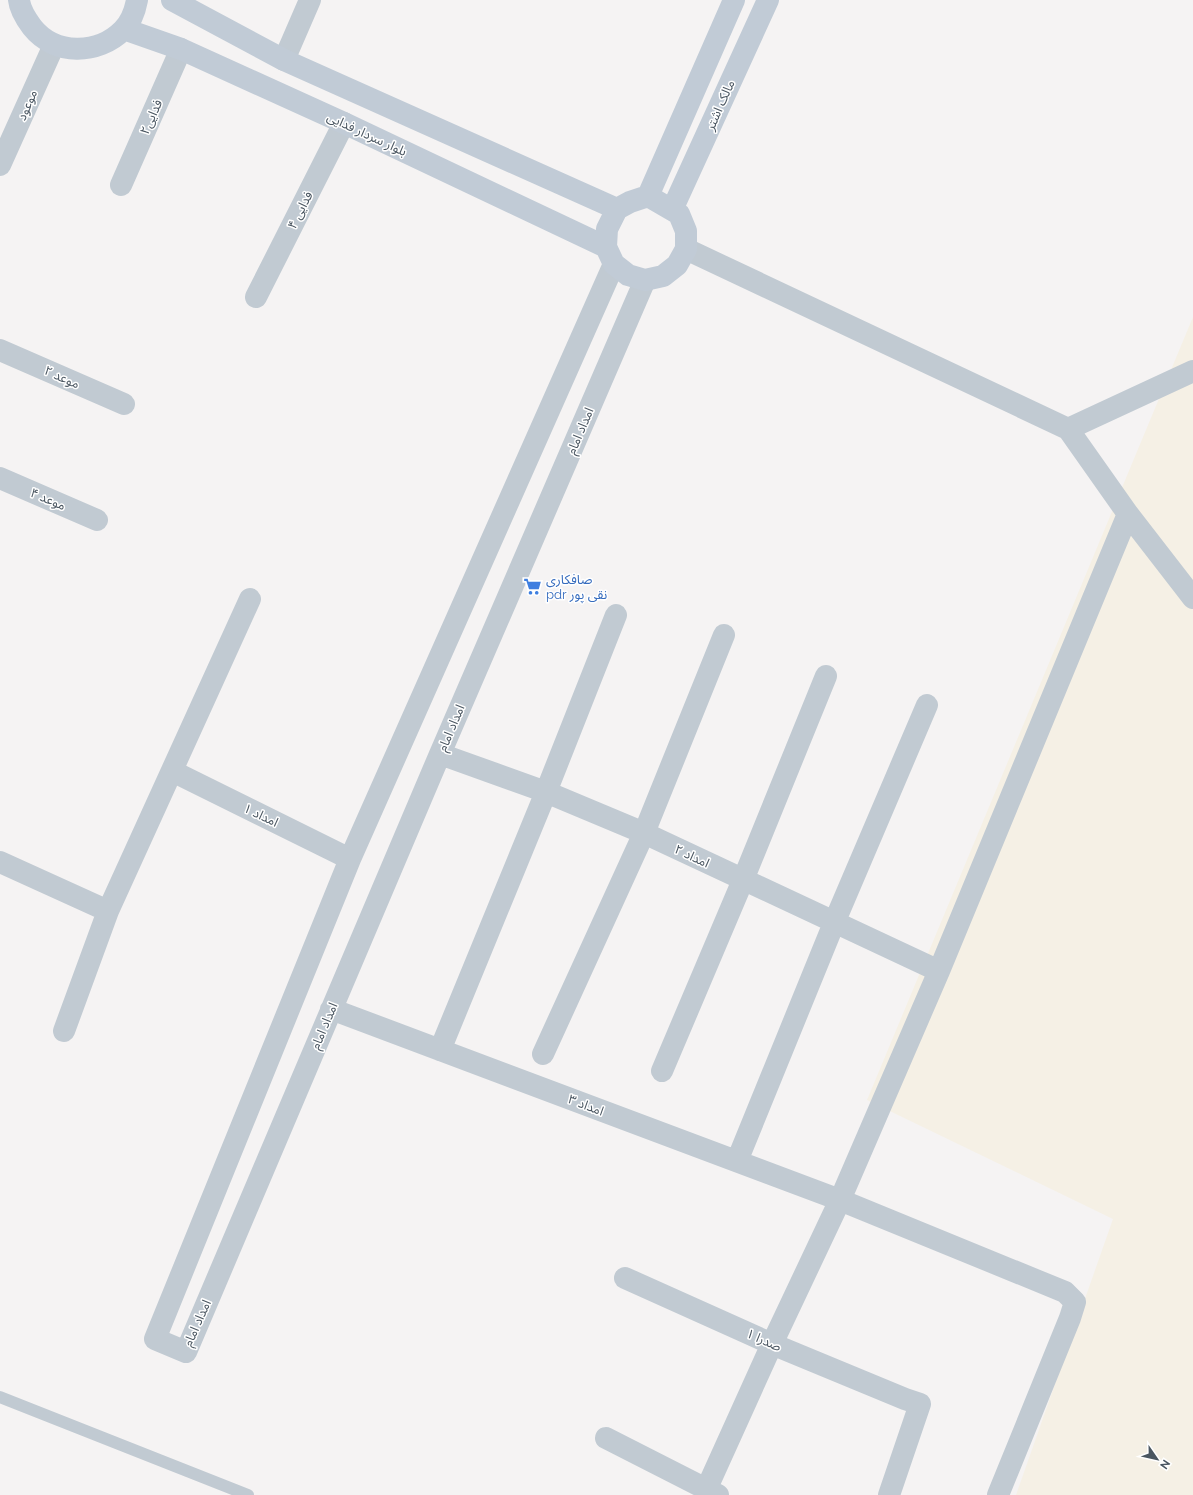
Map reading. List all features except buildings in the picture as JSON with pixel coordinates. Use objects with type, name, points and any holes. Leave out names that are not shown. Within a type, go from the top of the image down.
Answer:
[{"type":"main road","points":[[18,1],[26,20],[38,34],[54,45],[73,50],[91,48],[109,41],[124,29],[134,13],[138,0]]},
{"type":"main road","points":[[172,0],[284,60],[617,209]]},
{"type":"main road","points":[[648,196],[679,214],[686,231],[686,249],[677,265],[663,276],[645,280],[628,275],[610,255],[607,229],[617,209],[630,202],[648,196],[734,0]]},
{"type":"main road","name":"مالک اشتر","points":[[672,210],[768,0]]},
{"type":"main road","name":"بلوار سردار فدایی","points":[[124,29],[181,49],[344,123],[610,255]]},
{"type":"street","points":[[284,60],[310,0]]},
{"type":"street","name":"موعود","points":[[0,163],[54,45]]},
{"type":"street","name":"فدایی۲","points":[[121,185],[181,49]]},
{"type":"street","name":"فدایی ۴","points":[[256,297],[344,123]]},
{"type":"street","points":[[686,249],[1068,429],[1128,514],[1193,598]]},
{"type":"street","name":"امداد امام","points":[[610,255],[350,859],[155,1339],[186,1352],[440,754],[645,280]]},
{"type":"street","name":"موعد ۲","points":[[0,350],[124,404]]},
{"type":"street","points":[[1068,429],[1193,371]]},
{"type":"street","name":"موعد ۴","points":[[0,478],[97,520]]},
{"type":"street","points":[[606,1438],[712,1492],[772,1344],[840,1200],[939,971],[1128,514]]},
{"type":"street","points":[[64,1031],[108,911],[250,599]]},
{"type":"street","points":[[440,1050],[546,792],[616,615]]},
{"type":"street","points":[[543,1054],[644,833],[724,635]]},
{"type":"street","points":[[662,1071],[743,880],[826,676]]},
{"type":"street","points":[[737,1161],[834,923],[928,705]]},
{"type":"street","name":"امداد ۲","points":[[440,754],[546,792],[644,833],[939,971]]},
{"type":"street","name":"امداد ۱","points":[[172,771],[350,859]]},
{"type":"street","points":[[0,862],[108,911]]},
{"type":"street","name":"امداد ۳","points":[[331,1009],[840,1200],[1065,1292],[1074,1302],[1070,1318],[998,1495]]},
{"type":"street","name":"صدرا ۱","points":[[625,1278],[772,1344],[920,1404],[889,1495]]},
{"type":"lane","points":[[0,1397],[248,1495]]},
{"type":"sand","points":[[1193,317],[1193,1495],[1016,1495],[1113,1219],[867,1100]]},
{"type":"place","name":"صافکاری pdr نقی پور","points":[[533,586]]}]
